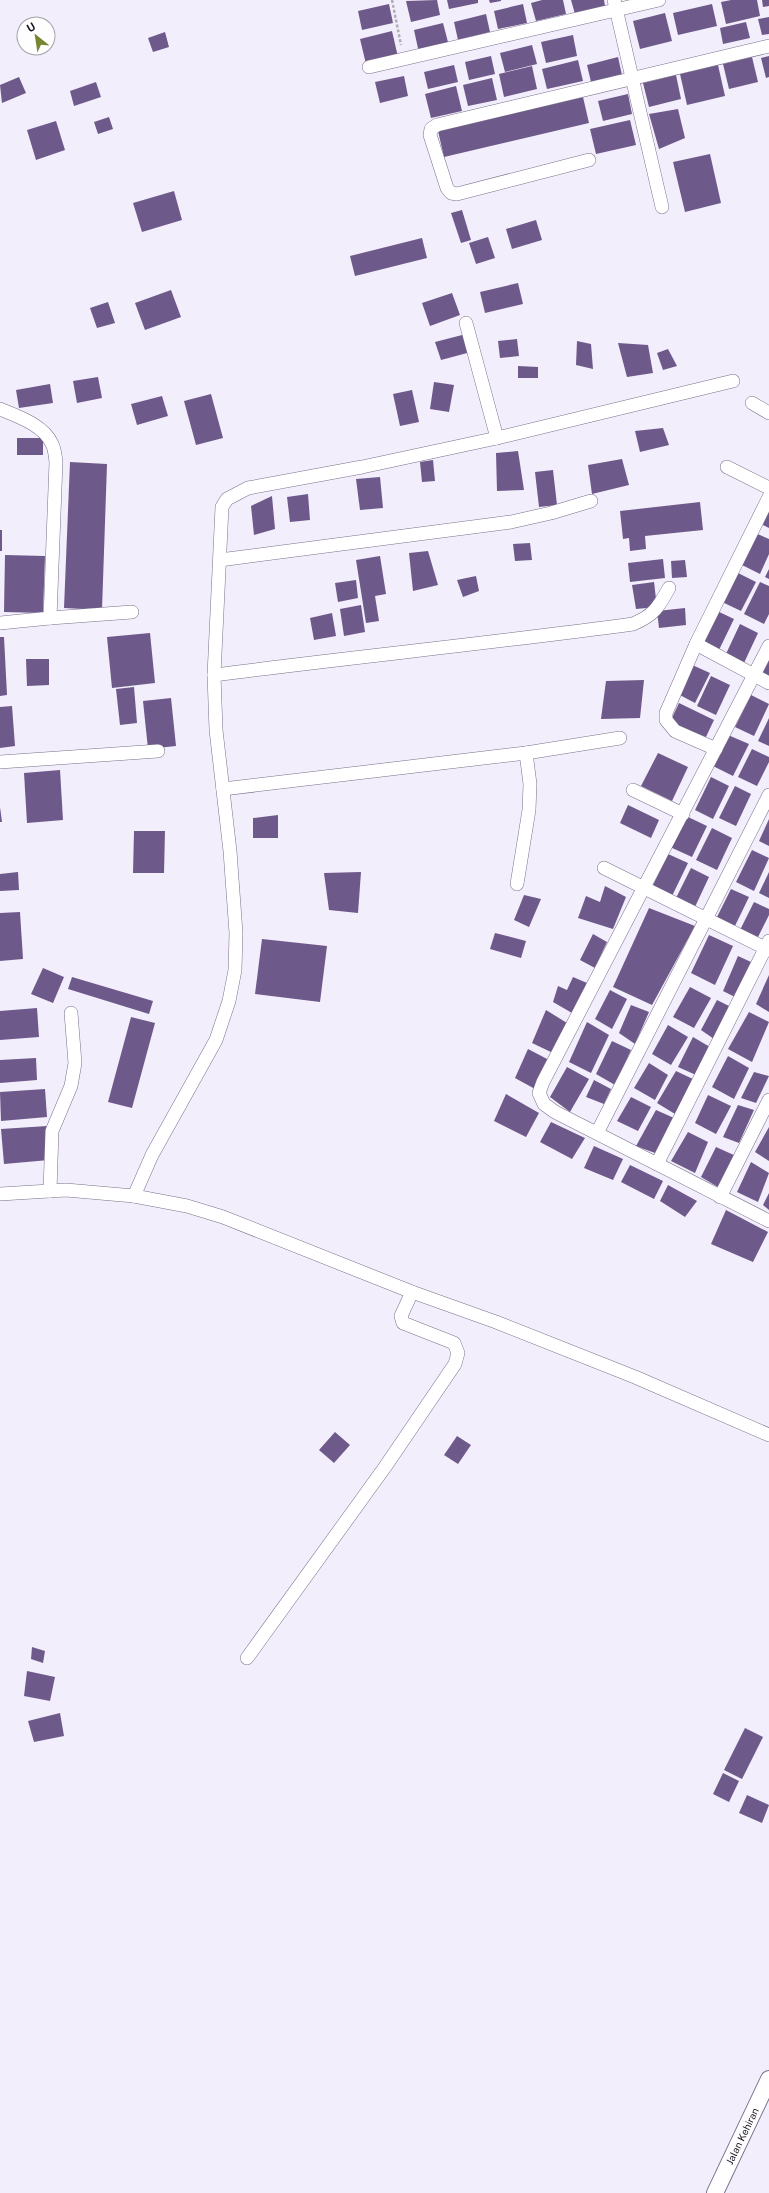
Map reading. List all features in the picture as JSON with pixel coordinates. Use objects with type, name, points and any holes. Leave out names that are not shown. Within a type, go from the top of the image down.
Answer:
[{"type":"street","points":[[369,67],[616,5],[658,0]]},
{"type":"street","points":[[616,5],[662,207]]},
{"type":"street","points":[[589,160],[457,194],[451,193],[447,188],[430,135],[432,129],[437,125],[769,46]]},
{"type":"street","points":[[466,323],[497,438]]},
{"type":"street","points":[[134,1196],[155,1149],[216,1040],[229,1001],[235,970],[236,933],[230,851],[216,730],[214,675],[222,508],[227,499],[237,492],[248,488],[362,468],[497,438],[734,381]]},
{"type":"street","points":[[752,403],[769,413]]},
{"type":"street","points":[[0,409],[16,415],[41,430],[53,445],[56,462],[50,618]]},
{"type":"street","points":[[727,467],[769,488]]},
{"type":"street","points":[[716,749],[675,731],[666,720],[666,713],[696,644],[769,497]]},
{"type":"street","points":[[220,560],[511,522],[551,513],[591,501]]},
{"type":"street","points":[[214,675],[360,656],[493,643],[633,624],[647,618],[658,608],[669,588]]},
{"type":"street","points":[[0,623],[132,612]]},
{"type":"street","points":[[696,644],[769,683]]},
{"type":"street","points":[[769,646],[645,888],[543,1082],[539,1093],[544,1104],[555,1112],[769,1221]]},
{"type":"street","points":[[223,788],[526,753],[620,738]]},
{"type":"street","points":[[0,762],[158,751]]},
{"type":"street","points":[[517,884],[529,810],[530,784],[526,753]]},
{"type":"street","points":[[633,790],[683,814]]},
{"type":"street","points":[[597,1133],[705,918],[769,795]]},
{"type":"street","points":[[604,868],[705,918],[768,947],[658,1164]]},
{"type":"street","points":[[50,1186],[52,1131],[71,1086],[76,1063],[71,1013]]},
{"type":"street","points":[[720,1197],[769,1100]]},
{"type":"street","points":[[0,1194],[50,1186],[134,1196],[187,1206],[223,1217],[412,1292],[496,1322],[635,1378],[769,1435]]},
{"type":"street","points":[[247,1658],[385,1467],[455,1364],[458,1352],[454,1343],[403,1323],[401,1316],[412,1292]]},
{"type":"street","name":"Jalan Kehiran","points":[[715,2193],[769,2079]]},
{"type":"path","points":[[392,0],[404,59]]},
{"type":"building","points":[[437,0],[440,15],[411,22],[406,1]]},
{"type":"building","points":[[447,0],[478,0],[478,3],[449,9]]},
{"type":"building","points":[[489,0],[501,0],[501,1],[490,3]]},
{"type":"building","points":[[542,0],[563,0],[566,14],[536,21],[531,3]]},
{"type":"building","points":[[571,0],[604,0],[605,6],[575,14]]},
{"type":"building","points":[[731,0],[757,0],[760,16],[726,24],[721,2]]},
{"type":"building","points":[[762,0],[769,0],[769,6],[763,7]]},
{"type":"building","points":[[389,4],[393,23],[362,30],[358,11]]},
{"type":"building","points":[[523,4],[527,23],[498,29],[494,11]]},
{"type":"building","points":[[712,4],[717,26],[678,35],[673,13]]},
{"type":"building","points":[[665,13],[672,41],[640,49],[633,21]]},
{"type":"building","points":[[486,14],[490,32],[458,40],[454,22]]},
{"type":"building","points":[[769,17],[769,34],[762,35],[758,19]]},
{"type":"building","points":[[746,22],[750,38],[723,44],[720,28]]},
{"type":"building","points":[[443,23],[449,46],[419,53],[414,30]]},
{"type":"building","points":[[392,31],[398,57],[366,64],[360,39]]},
{"type":"building","points":[[165,32],[169,47],[153,52],[148,38]]},
{"type":"building","points":[[573,35],[577,56],[546,63],[541,42]]},
{"type":"building","points":[[532,45],[537,64],[505,72],[500,53]]},
{"type":"building","points":[[491,56],[495,74],[469,80],[465,62]]},
{"type":"building","points":[[769,56],[769,77],[766,78],[761,58]]},
{"type":"building","points":[[618,57],[622,75],[591,82],[587,65]]},
{"type":"building","points":[[752,57],[758,82],[729,89],[723,64]]},
{"type":"building","points":[[578,60],[583,81],[547,89],[542,69]]},
{"type":"building","points":[[454,65],[458,82],[428,89],[424,72]]},
{"type":"building","points":[[718,65],[725,96],[687,105],[680,74]]},
{"type":"building","points":[[532,66],[537,89],[504,97],[499,74]]},
{"type":"building","points":[[676,75],[681,99],[649,107],[643,83]]},
{"type":"building","points":[[404,76],[408,96],[380,103],[375,82]]},
{"type":"building","points":[[19,77],[26,93],[2,103],[0,85]]},
{"type":"building","points":[[492,78],[497,100],[468,106],[463,85]]},
{"type":"building","points":[[96,82],[101,97],[74,106],[70,91]]},
{"type":"building","points":[[456,86],[462,111],[431,118],[425,94]]},
{"type":"building","points":[[628,94],[632,114],[603,121],[598,101]]},
{"type":"building","points":[[583,97],[589,123],[444,157],[438,131]]},
{"type":"building","points":[[678,109],[685,138],[659,149],[649,114]]},
{"type":"building","points":[[109,117],[113,129],[98,134],[94,122]]},
{"type":"building","points":[[630,120],[636,145],[596,154],[590,129]]},
{"type":"building","points":[[56,121],[65,150],[36,160],[27,130]]},
{"type":"building","points":[[710,154],[721,203],[685,212],[673,162]]},
{"type":"building","points":[[174,191],[182,220],[142,232],[133,203]]},
{"type":"building","points":[[462,210],[471,240],[461,243],[451,213]]},
{"type":"building","points":[[536,220],[542,240],[512,249],[506,229]]},
{"type":"building","points":[[488,237],[495,258],[476,264],[469,243]]},
{"type":"building","points":[[422,238],[427,258],[355,276],[350,256]]},
{"type":"building","points":[[518,283],[523,304],[485,313],[480,292]]},
{"type":"building","points":[[171,290],[181,317],[145,330],[135,303]]},
{"type":"building","points":[[452,293],[460,315],[430,326],[422,303]]},
{"type":"building","points":[[108,302],[115,323],[97,328],[90,308]]},
{"type":"building","points":[[466,334],[471,352],[441,360],[435,342]]},
{"type":"building","points":[[517,339],[519,356],[500,358],[498,341]]},
{"type":"building","points":[[577,341],[591,344],[593,369],[576,365]]},
{"type":"building","points":[[618,343],[648,345],[653,373],[627,377]]},
{"type":"building","points":[[668,349],[677,366],[663,370],[657,353]]},
{"type":"building","points":[[518,366],[538,367],[538,378],[518,378]]},
{"type":"building","points":[[98,377],[102,398],[77,403],[73,381]]},
{"type":"building","points":[[434,382],[454,385],[449,412],[430,409]]},
{"type":"building","points":[[50,384],[53,403],[19,408],[16,390]]},
{"type":"building","points":[[412,390],[419,422],[400,426],[393,394]]},
{"type":"building","points":[[211,394],[223,438],[196,445],[184,401]]},
{"type":"building","points":[[162,396],[168,416],[137,425],[131,404]]},
{"type":"building","points":[[663,428],[669,445],[640,452],[635,431]]},
{"type":"building","points":[[17,438],[43,438],[43,455],[17,455]]},
{"type":"building","points":[[518,451],[524,490],[497,491],[496,453]]},
{"type":"building","points":[[622,459],[629,485],[592,494],[588,465]]},
{"type":"building","points":[[433,460],[435,481],[422,482],[420,462]]},
{"type":"building","points":[[70,462],[107,464],[102,610],[64,608]]},
{"type":"building","points":[[553,470],[557,505],[539,507],[535,472]]},
{"type":"building","points":[[380,477],[383,508],[360,510],[356,479]]},
{"type":"building","points":[[308,494],[310,520],[290,522],[287,497]]},
{"type":"building","points":[[272,496],[275,529],[254,535],[251,506]]},
{"type":"building","points":[[700,502],[703,530],[645,536],[646,549],[630,551],[629,538],[623,539],[620,511]]},
{"type":"building","points":[[769,503],[769,528],[759,523]]},
{"type":"building","points":[[0,530],[2,530],[2,551],[0,551]]},
{"type":"building","points":[[755,533],[769,539],[769,554],[760,574],[740,564]]},
{"type":"building","points":[[530,543],[532,560],[515,561],[513,544]]},
{"type":"building","points":[[428,551],[438,585],[413,591],[409,553]]},
{"type":"building","points":[[5,555],[45,556],[43,613],[4,612]]},
{"type":"building","points":[[380,556],[386,594],[375,596],[379,621],[366,623],[356,560]]},
{"type":"building","points":[[663,559],[665,578],[630,582],[628,563]]},
{"type":"building","points":[[685,560],[687,577],[672,578],[671,561]]},
{"type":"building","points":[[769,569],[769,579],[765,577]]},
{"type":"building","points":[[734,571],[756,582],[741,611],[720,601]]},
{"type":"building","points":[[476,576],[479,591],[463,597],[457,580]]},
{"type":"building","points":[[356,580],[358,598],[338,602],[335,583]]},
{"type":"building","points":[[654,582],[657,607],[636,609],[632,585]]},
{"type":"building","points":[[760,582],[769,586],[769,614],[764,624],[744,614]]},
{"type":"building","points":[[361,605],[365,632],[344,636],[340,609]]},
{"type":"building","points":[[685,608],[686,625],[659,628],[657,611]]},
{"type":"building","points":[[715,610],[734,619],[718,652],[699,643]]},
{"type":"building","points":[[332,613],[336,636],[314,640],[310,618]]},
{"type":"building","points":[[740,624],[758,633],[743,665],[725,656]]},
{"type":"building","points":[[150,633],[155,683],[112,688],[107,637]]},
{"type":"building","points":[[0,637],[4,637],[7,695],[0,696]]},
{"type":"building","points":[[769,654],[769,681],[758,675]]},
{"type":"building","points":[[26,659],[49,659],[49,685],[27,686]]},
{"type":"building","points":[[690,664],[710,673],[695,703],[676,693]]},
{"type":"building","points":[[711,676],[730,685],[716,715],[697,706]]},
{"type":"building","points":[[644,680],[640,718],[601,719],[606,681]]},
{"type":"building","points":[[134,687],[137,723],[120,725],[116,689]]},
{"type":"building","points":[[751,695],[769,704],[754,736],[735,727]]},
{"type":"building","points":[[171,698],[176,746],[148,749],[143,701]]},
{"type":"building","points":[[679,703],[714,720],[704,741],[669,724]]},
{"type":"building","points":[[12,706],[15,746],[0,748],[0,707]]},
{"type":"building","points":[[769,718],[769,746],[758,741]]},
{"type":"building","points":[[728,735],[749,744],[733,776],[713,766]]},
{"type":"building","points":[[752,749],[769,757],[769,762],[757,786],[738,777]]},
{"type":"building","points":[[658,753],[688,767],[672,801],[641,786]]},
{"type":"building","points":[[60,770],[63,820],[27,823],[24,773]]},
{"type":"building","points":[[711,777],[729,786],[713,819],[695,810]]},
{"type":"building","points":[[735,786],[751,794],[736,826],[719,818]]},
{"type":"building","points":[[628,805],[659,820],[651,838],[620,823]]},
{"type":"building","points":[[0,807],[2,822],[0,822]]},
{"type":"building","points":[[278,815],[278,838],[253,838],[253,818]]},
{"type":"building","points":[[686,816],[707,826],[692,857],[670,847]]},
{"type":"building","points":[[769,819],[769,846],[759,841]]},
{"type":"building","points":[[712,828],[732,838],[717,870],[696,860]]},
{"type":"building","points":[[134,831],[165,831],[164,873],[133,873]]},
{"type":"building","points":[[752,850],[769,858],[754,891],[736,882]]},
{"type":"building","points":[[668,854],[688,863],[672,896],[652,887]]},
{"type":"building","points":[[691,868],[709,877],[694,909],[675,900]]},
{"type":"building","points":[[18,872],[19,890],[0,891],[0,874]]},
{"type":"building","points":[[361,872],[358,913],[329,910],[324,873]]},
{"type":"building","points":[[769,872],[769,898],[759,893]]},
{"type":"building","points":[[605,886],[626,897],[613,929],[578,918],[586,896],[600,902]]},
{"type":"building","points":[[731,889],[749,897],[733,930],[715,921]]},
{"type":"building","points":[[524,895],[541,899],[529,927],[514,920]]},
{"type":"building","points":[[754,902],[769,909],[769,915],[756,941],[739,932]]},
{"type":"building","points":[[649,908],[695,926],[652,1005],[613,987]]},
{"type":"building","points":[[20,912],[23,959],[0,961],[0,913]]},
{"type":"building","points":[[495,933],[526,941],[521,958],[490,949]]},
{"type":"building","points":[[593,934],[607,942],[595,968],[580,960]]},
{"type":"building","points":[[709,935],[733,946],[715,985],[691,973]]},
{"type":"building","points":[[262,939],[327,946],[320,1002],[255,994]]},
{"type":"building","points":[[738,956],[751,962],[735,997],[723,991]]},
{"type":"building","points":[[43,968],[64,977],[53,1003],[31,994]]},
{"type":"building","points":[[769,975],[769,1012],[756,1004]]},
{"type":"building","points":[[72,977],[153,1001],[149,1014],[68,989]]},
{"type":"building","points":[[573,977],[587,983],[572,1013],[553,1002],[558,986],[567,990]]},
{"type":"building","points":[[690,987],[711,998],[694,1028],[673,1017]]},
{"type":"building","points":[[610,990],[627,999],[612,1029],[595,1019]]},
{"type":"building","points":[[717,1000],[731,1007],[714,1039],[701,1030]]},
{"type":"building","points":[[631,1005],[649,1012],[635,1044],[619,1033]]},
{"type":"building","points":[[37,1008],[39,1037],[0,1040],[0,1011]]},
{"type":"building","points":[[546,1010],[567,1023],[553,1053],[532,1043]]},
{"type":"building","points":[[749,1012],[769,1022],[752,1062],[728,1049]]},
{"type":"building","points":[[131,1017],[155,1023],[132,1108],[108,1102]]},
{"type":"building","points":[[587,1022],[609,1035],[591,1073],[569,1062]]},
{"type":"building","points":[[668,1025],[688,1037],[671,1065],[652,1054]]},
{"type":"building","points":[[693,1037],[710,1047],[696,1075],[678,1067]]},
{"type":"building","points":[[612,1041],[631,1050],[615,1085],[596,1074]]},
{"type":"building","points":[[528,1049],[549,1060],[535,1089],[515,1078]]},
{"type":"building","points":[[728,1056],[749,1068],[734,1099],[712,1087]]},
{"type":"building","points":[[36,1058],[37,1080],[0,1083],[0,1060]]},
{"type":"building","points":[[649,1063],[668,1075],[655,1100],[634,1088]]},
{"type":"building","points":[[567,1067],[589,1079],[570,1112],[550,1097]]},
{"type":"building","points":[[676,1071],[695,1080],[675,1114],[657,1103]]},
{"type":"building","points":[[754,1072],[769,1076],[756,1103],[741,1098]]},
{"type":"building","points":[[594,1080],[611,1089],[604,1104],[586,1097]]},
{"type":"building","points":[[45,1089],[47,1117],[1,1121],[0,1092]]},
{"type":"building","points":[[506,1094],[539,1113],[526,1137],[494,1121]]},
{"type":"building","points":[[708,1095],[731,1106],[716,1134],[695,1123]]},
{"type":"building","points":[[631,1097],[651,1107],[638,1131],[617,1121]]},
{"type":"building","points":[[738,1105],[754,1110],[739,1143],[723,1137]]},
{"type":"building","points":[[656,1110],[674,1118],[655,1153],[636,1146]]},
{"type":"building","points":[[551,1122],[585,1138],[572,1159],[540,1142]]},
{"type":"building","points":[[47,1126],[49,1160],[4,1164],[1,1129]]},
{"type":"building","points":[[769,1127],[769,1161],[755,1152]]},
{"type":"building","points":[[688,1132],[708,1142],[695,1173],[671,1161]]},
{"type":"building","points":[[594,1146],[623,1159],[613,1180],[584,1168]]},
{"type":"building","points":[[716,1147],[736,1156],[718,1187],[701,1177]]},
{"type":"building","points":[[751,1162],[769,1173],[758,1202],[737,1192]]},
{"type":"building","points":[[630,1165],[663,1181],[654,1199],[621,1182]]},
{"type":"building","points":[[668,1185],[697,1201],[685,1217],[660,1201]]},
{"type":"building","points":[[769,1193],[769,1210],[763,1205]]},
{"type":"building","points":[[726,1210],[768,1232],[753,1262],[711,1244]]},
{"type":"building","points":[[335,1432],[350,1445],[334,1463],[319,1450]]},
{"type":"building","points":[[457,1436],[471,1445],[458,1464],[444,1455]]},
{"type":"building","points":[[32,1647],[45,1651],[43,1663],[31,1659]]},
{"type":"building","points":[[27,1671],[55,1677],[50,1701],[24,1696]]},
{"type":"building","points":[[60,1713],[64,1736],[34,1742],[28,1721]]},
{"type":"building","points":[[745,1728],[763,1737],[742,1779],[724,1770]]},
{"type":"building","points":[[723,1773],[739,1781],[729,1802],[713,1794]]},
{"type":"building","points":[[747,1795],[769,1805],[762,1823],[739,1813]]}]
